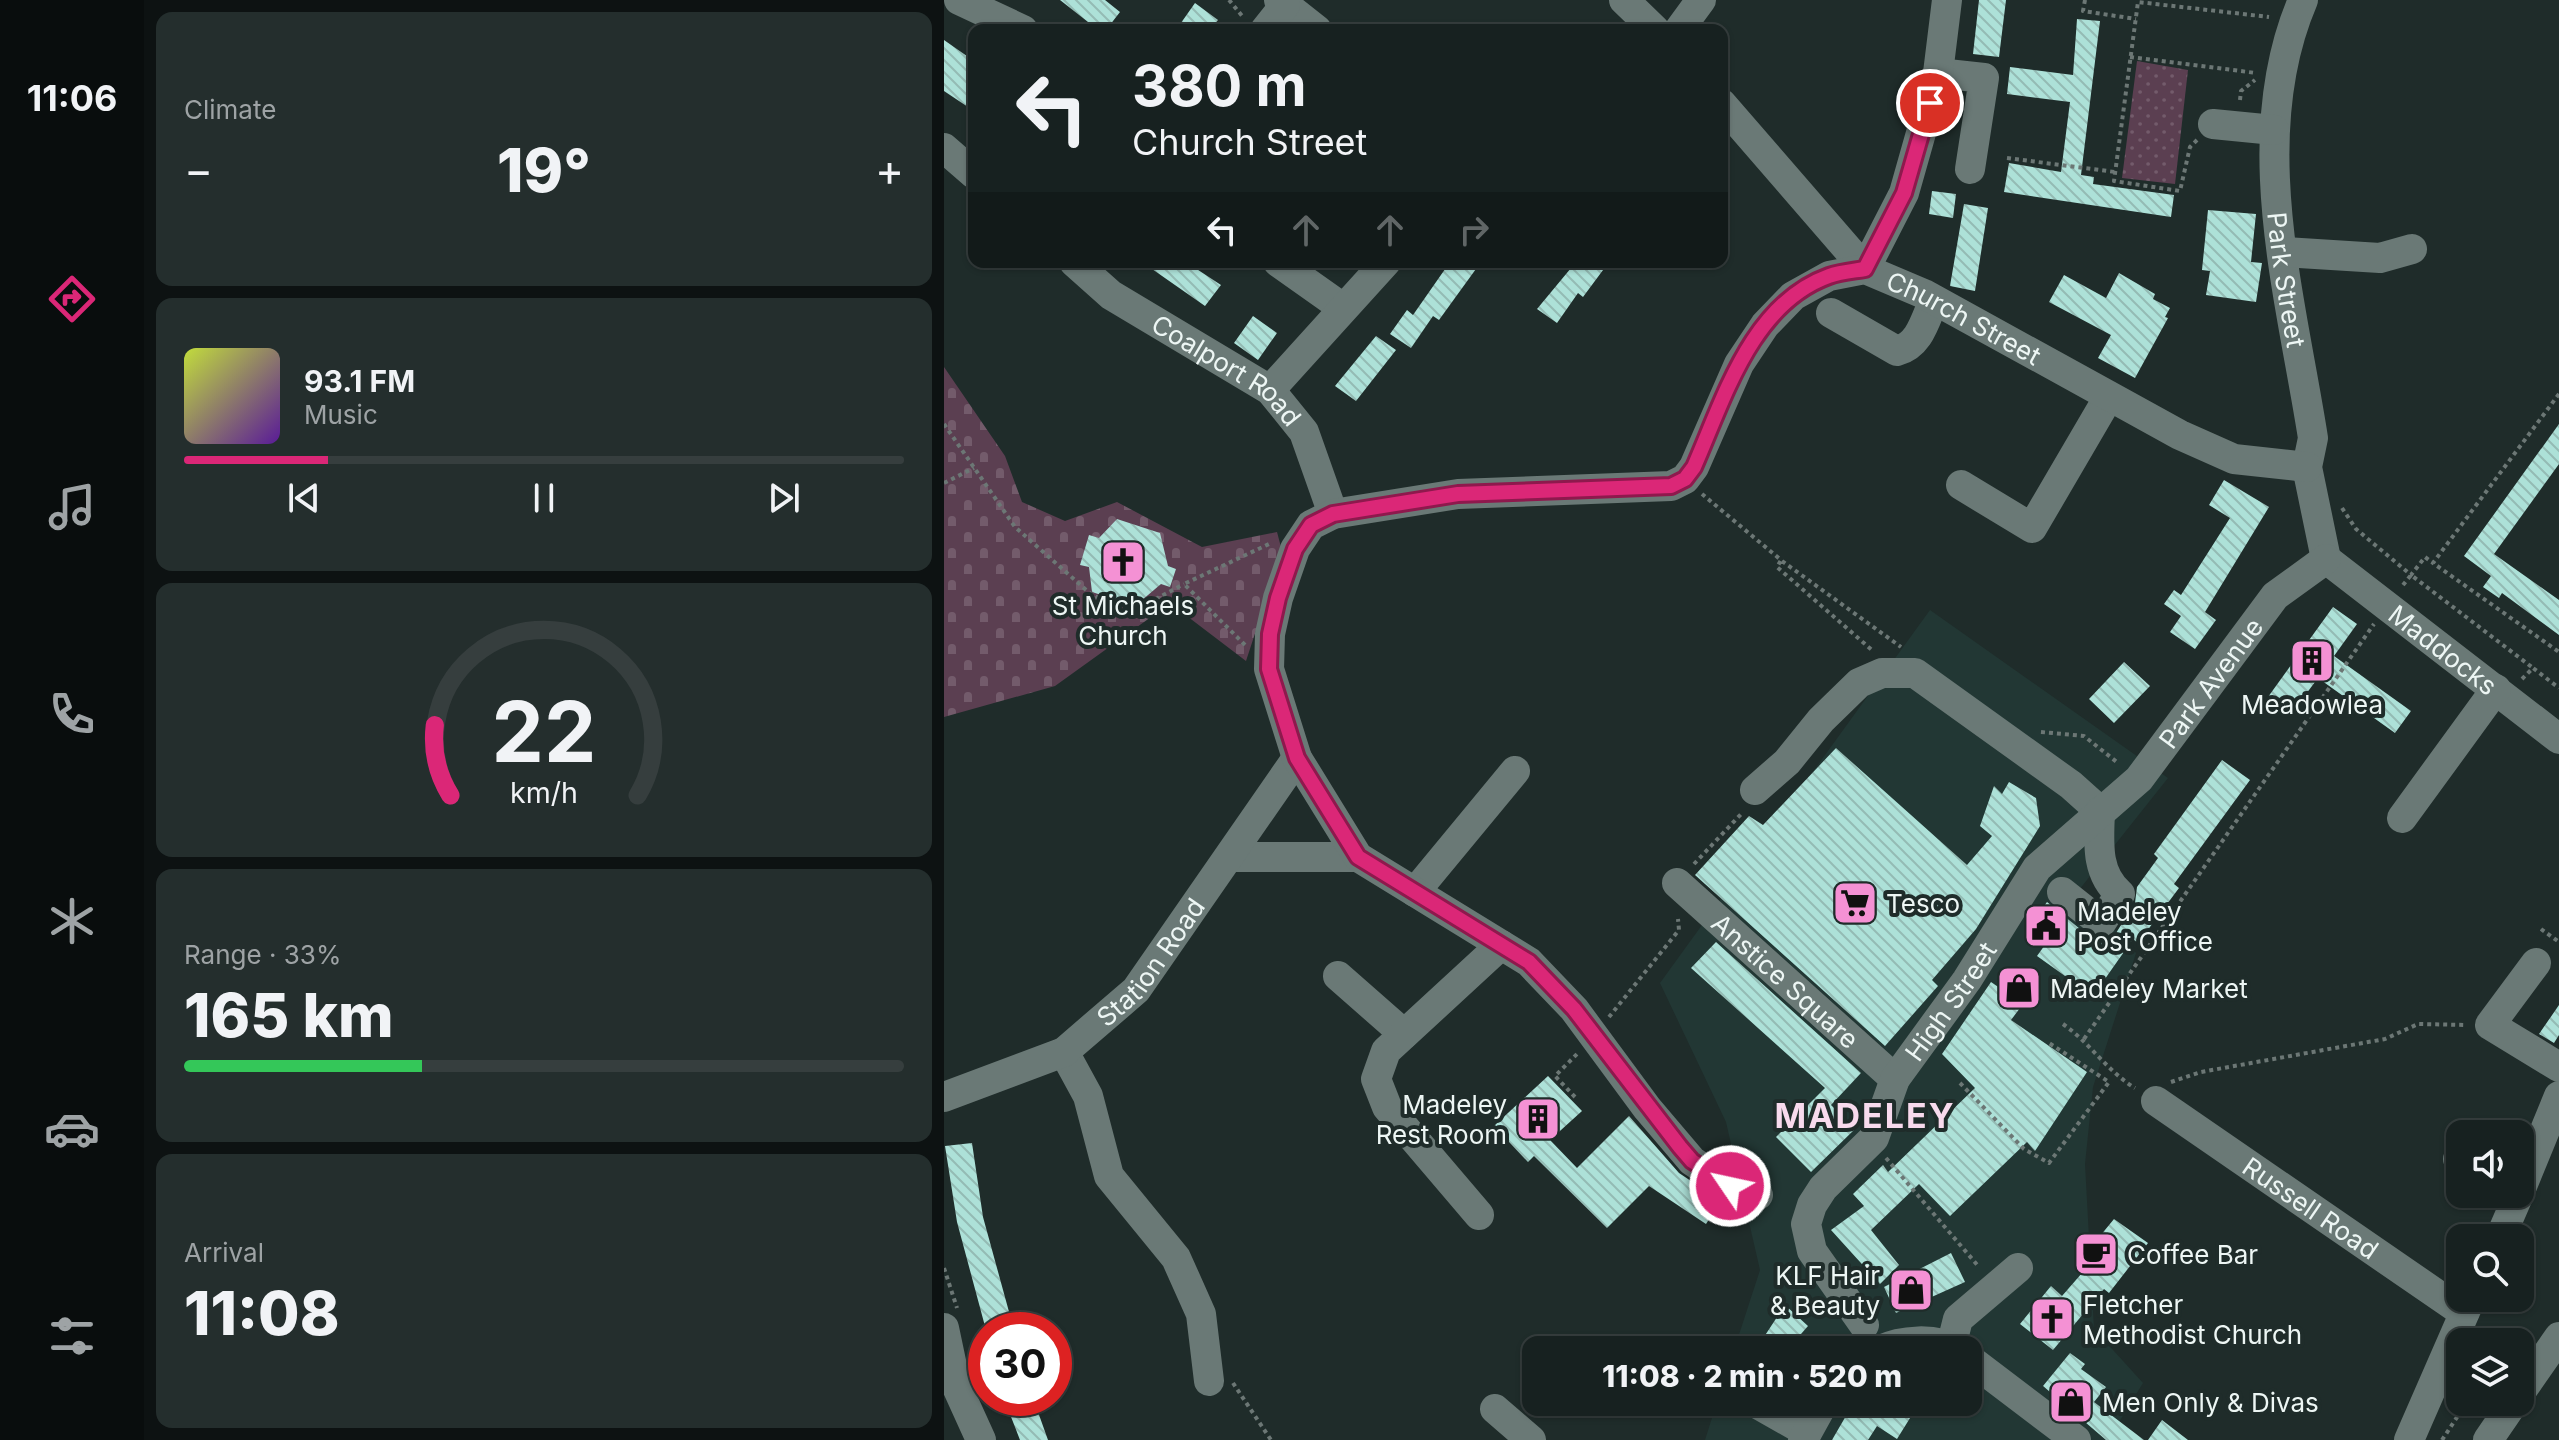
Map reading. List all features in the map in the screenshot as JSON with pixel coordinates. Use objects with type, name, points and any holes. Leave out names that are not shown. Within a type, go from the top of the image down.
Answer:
[{"type":"street","points":[[959,0],[1018,18]]},
{"type":"street","points":[[1624,0],[1649,24]]},
{"type":"street","points":[[1683,24],[1701,0]]},
{"type":"street","points":[[1728,111],[1865,269],[1904,193],[1938,73],[1947,0]]},
{"type":"street","name":"Park Street","points":[[2303,0],[2290,31],[2274,130],[2274,167],[2313,438],[2310,479],[2326,559]]},
{"type":"street","points":[[1256,24],[1282,2],[1310,24]]},
{"type":"street","points":[[1938,73],[1984,78],[1970,169]]},
{"type":"street","points":[[2225,125],[2274,130]]},
{"type":"street","points":[[944,148],[968,169]]},
{"type":"street","points":[[2284,252],[2380,258],[2412,249]]},
{"type":"street","name":"Coalport Road","points":[[1081,268],[1111,295],[1270,390],[1304,432],[1322,519]]},
{"type":"street","points":[[1286,268],[1343,308]]},
{"type":"street","points":[[1270,390],[1380,268]]},
{"type":"street","name":"Church Street","points":[[1685,479],[1694,467],[1739,364],[1765,325],[1793,296],[1829,276],[1865,269],[1934,300],[2010,328],[2108,398],[2234,459],[2310,479]]},
{"type":"street","points":[[1831,313],[1897,351],[1910,347],[1917,339],[1934,300]]},
{"type":"street","points":[[1961,485],[2032,528],[2108,398]]},
{"type":"street","points":[[1685,479],[1671,486],[1458,494],[1322,519],[1295,549],[1278,598],[1270,634],[1269,669],[1297,758],[1358,857],[1529,962],[1595,1036],[1647,1108],[1692,1161],[1730,1186],[1758,1195]]},
{"type":"street","name":"Maddocks","points":[[2326,559],[2386,607],[2509,684],[2559,739]]},
{"type":"street","name":"Park Avenue","points":[[2100,811],[2139,779],[2275,596],[2326,559]]},
{"type":"street","points":[[1754,799],[1821,720],[1859,683],[1882,673],[1915,673],[2071,785],[2100,811],[2099,850],[2103,873],[2120,894],[2101,923],[2062,892]]},
{"type":"street","points":[[2402,818],[2509,684]]},
{"type":"street","name":"Station Road","points":[[944,1097],[1064,1052],[1136,990],[1297,758]]},
{"type":"street","points":[[1415,892],[1515,771]]},
{"type":"street","name":"High Street","points":[[1860,1336],[1812,1251],[1806,1224],[1823,1188],[1874,1138],[1895,1079],[1967,980],[2037,868],[2100,811]]},
{"type":"street","points":[[1230,857],[1358,857]]},
{"type":"street","name":"Anstice Square","points":[[1677,883],[1895,1079]]},
{"type":"street","points":[[1479,1215],[1387,1107],[1376,1079],[1386,1051],[1501,945]]},
{"type":"street","points":[[2536,963],[2490,1025],[2559,1067]]},
{"type":"street","points":[[1338,976],[1404,1034]]},
{"type":"street","points":[[1064,1052],[1088,1096],[1109,1176],[1176,1258],[1201,1314],[1212,1356]]},
{"type":"street","name":"Russell Road","points":[[2161,1093],[2446,1290]]},
{"type":"street","points":[[2534,1141],[2559,1096]]},
{"type":"street","points":[[1958,1336],[1958,1319],[2006,1277]]},
{"type":"street","points":[[2409,1440],[2465,1312]]},
{"type":"street","name":"High Street","points":[[1863,1336],[1879,1327],[1882,1336]]},
{"type":"street","points":[[944,1328],[956,1385],[981,1440]]},
{"type":"street","points":[[2534,1373],[2559,1337]]},
{"type":"street","points":[[1982,1371],[2061,1435]]},
{"type":"street","points":[[1495,1409],[1531,1440]]},
{"type":"street","points":[[1775,1416],[1805,1436],[1816,1416]]},
{"type":"street","points":[[2488,1440],[2504,1416]]},
{"type":"path","points":[[1229,0],[1254,24]]},
{"type":"path","points":[[2085,0],[2083,11],[2136,19]]},
{"type":"path","points":[[2130,57],[2263,74],[2241,91],[2225,125],[2190,147],[2180,191],[2114,181],[2130,57],[2138,2],[2269,18],[2274,9]]},
{"type":"path","points":[[2007,158],[2115,172]]},
{"type":"path","points":[[2433,563],[2559,394]]},
{"type":"path","points":[[944,424],[1015,527],[1093,596],[1137,609],[1322,519]]},
{"type":"path","points":[[944,483],[974,468]]},
{"type":"path","points":[[1685,479],[1781,560],[1777,567],[1880,657],[1882,673]]},
{"type":"path","points":[[2310,479],[2331,490],[2356,529],[2559,688]]},
{"type":"path","points":[[2084,1039],[2386,607],[2425,557],[2559,652]]},
{"type":"path","points":[[1184,584],[1269,669]]},
{"type":"path","points":[[2465,626],[2470,618]]},
{"type":"path","points":[[2509,684],[2533,668]]},
{"type":"path","points":[[1677,883],[1754,799]]},
{"type":"path","points":[[2541,929],[2559,942]]},
{"type":"path","points":[[1575,1097],[1555,1076],[1595,1036],[1679,930]]},
{"type":"path","points":[[2063,1024],[2084,1039],[2114,1075],[2161,1093],[2201,1072],[2385,1039],[2418,1024],[2490,1025]]},
{"type":"path","points":[[2049,1043],[2109,1082]]},
{"type":"path","points":[[1960,1083],[2024,1149],[2049,1163],[2114,1075]]},
{"type":"path","points":[[1884,1156],[2006,1277]]},
{"type":"path","points":[[1212,1356],[1241,1391],[1271,1440]]},
{"type":"path","points":[[2442,1440],[2458,1416]]},
{"type":"shaded area","points":[[1930,610],[2168,778],[2079,890],[2136,953],[2093,1087],[2085,1164],[2094,1329],[2143,1383],[2108,1440],[1705,1440],[1713,1416],[1982,1416],[1982,1336],[1739,1336],[1760,1270],[1726,1122],[1660,983]]},
{"type":"green space","points":[[2137,61],[2188,70],[2175,184],[2122,178]]},
{"type":"green space","points":[[944,367],[1005,456],[1022,502],[1065,521],[1117,502],[1202,547],[1277,532],[1282,551],[1246,661],[1179,610],[1151,617],[1055,686],[944,717]]},
{"type":"building","points":[[1060,0],[1105,0],[1120,12],[1111,24],[1086,24],[1088,22]]},
{"type":"building","points":[[1979,0],[2006,0],[1999,57],[1973,54]]},
{"type":"building","points":[[1195,3],[1218,20],[1215,24],[1180,24]]},
{"type":"building","points":[[2077,19],[2100,21],[2081,175],[2094,177],[2093,184],[2174,195],[2171,217],[2004,192],[2009,163],[2061,172],[2070,102],[2007,94],[2010,67],[2073,75]]},
{"type":"building","points":[[944,40],[968,57],[968,107],[944,91]]},
{"type":"building","points":[[1932,191],[1956,194],[1953,218],[1929,214]]},
{"type":"building","points":[[1964,204],[1988,208],[1975,291],[1950,286]]},
{"type":"building","points":[[2208,210],[2256,214],[2251,262],[2262,263],[2256,302],[2206,295],[2210,271],[2202,270]]},
{"type":"building","points":[[1151,268],[1195,268],[1221,285],[1205,306]]},
{"type":"building","points":[[1446,268],[1477,268],[1439,320],[1433,316],[1411,348],[1390,334],[1407,310],[1413,315]]},
{"type":"building","points":[[1571,268],[1605,268],[1583,297],[1578,293],[1557,323],[1537,309]]},
{"type":"building","points":[[2119,273],[2155,294],[2153,299],[2170,308],[2165,317],[2168,318],[2135,378],[2098,358],[2111,335],[2049,302],[2064,275],[2106,298]]},
{"type":"building","points":[[1253,316],[1277,333],[1258,360],[1234,343]]},
{"type":"building","points":[[1376,336],[1396,350],[1356,401],[1335,386]]},
{"type":"building","points":[[2559,424],[2559,464],[2494,554],[2559,600],[2559,635],[2502,593],[2499,598],[2483,587],[2491,576],[2464,556]]},
{"type":"building","points":[[2224,480],[2269,507],[2205,612],[2216,620],[2195,649],[2170,632],[2181,616],[2164,604],[2174,590],[2181,595],[2230,518],[2209,505]]},
{"type":"building","name":"St Michaels Church","points":[[1117,519],[1160,533],[1168,566],[1176,569],[1170,587],[1161,584],[1135,606],[1092,592],[1089,567],[1080,565],[1089,535],[1099,538]]},
{"type":"building","points":[[2333,607],[2357,624],[2334,656],[2411,711],[2395,733],[2318,678],[2291,714],[2268,697]]},
{"type":"building","points":[[2124,662],[2150,686],[2114,723],[2089,699]]},
{"type":"building","name":"Tesco","points":[[1836,748],[1967,865],[1992,836],[1980,826],[1994,786],[2002,794],[2009,782],[2036,798],[2040,826],[1976,929],[1932,980],[1938,986],[1885,1046],[1695,875],[1749,816],[1763,825]]},
{"type":"building","points":[[2222,760],[2250,780],[2174,884],[2179,888],[2138,943],[2133,939],[2093,996],[2037,956],[2047,942],[2028,928],[2047,902],[2091,938],[2108,940],[2116,933],[2135,903],[2137,887],[2158,858],[2154,854]]},
{"type":"building","points":[[1716,942],[1861,1073],[1831,1105],[1855,1129],[1811,1172],[1776,1137],[1825,1088],[1691,968]]},
{"type":"building","points":[[1991,982],[2023,1004],[2011,1020],[2087,1072],[2035,1151],[2027,1142],[1950,1216],[1919,1184],[1871,1230],[1899,1265],[1880,1284],[1831,1230],[1864,1206],[1853,1194],[1883,1165],[1888,1172],[1975,1088],[1942,1054]]},
{"type":"building","points":[[2559,1005],[2559,1035],[2554,1043],[2539,1034]]},
{"type":"building","points":[[1548,1076],[1582,1111],[1550,1140],[1577,1168],[1629,1116],[1679,1173],[1721,1201],[1706,1224],[1649,1186],[1607,1228],[1534,1156],[1528,1162],[1494,1126]]},
{"type":"building","points":[[972,1143],[983,1217],[1009,1312],[981,1312],[957,1222],[945,1146]]},
{"type":"building","points":[[2114,1219],[2148,1243],[2109,1293],[2104,1289],[2053,1350],[2020,1324],[2051,1286],[2062,1296],[2089,1265],[2082,1258]]},
{"type":"building","points":[[1951,1253],[1965,1282],[1896,1313],[1884,1287]]},
{"type":"building","points":[[1785,1305],[1808,1326],[1799,1336],[1765,1336]]},
{"type":"building","points":[[2070,1353],[2085,1364],[2081,1369],[2106,1387],[2094,1402],[2144,1440],[2106,1440],[2043,1386]]},
{"type":"building","points":[[1011,1416],[1039,1416],[1048,1440],[1020,1440]]},
{"type":"building","points":[[1846,1416],[1911,1416],[1897,1439],[1877,1426],[1868,1440],[1832,1440]]},
{"type":"building","points":[[2162,1420],[2188,1440],[2148,1440]]},
{"type":"place","name":"St Michaels Church","points":[[1123,562]]},
{"type":"place","name":"Meadowlea","points":[[2312,661]]},
{"type":"place","name":"Tesco","points":[[1855,903]]},
{"type":"place","name":"Madeley Post Office","points":[[2046,926]]},
{"type":"place","name":"Madeley Market","points":[[2019,988]]},
{"type":"place","name":"Madeley Rest Room","points":[[1538,1119]]},
{"type":"place","name":"Coffee Bar","points":[[2096,1254]]},
{"type":"place","name":"KLF Hair & Beauty","points":[[1911,1290]]},
{"type":"place","name":"Fletcher Methodist Church","points":[[2052,1319]]},
{"type":"place","name":"Men Only & Divas","points":[[2071,1402]]},
{"type":"district","name":"MADELEY","points":[[1865,1115]]},
{"type":"route","points":[[1730,1186],[1692,1161],[1647,1108],[1574,1009],[1529,962],[1358,857],[1297,758],[1269,669],[1270,634],[1278,598],[1295,549],[1311,525],[1333,514],[1458,494],[1671,486],[1685,479],[1694,467],[1739,364],[1765,325],[1793,296],[1829,276],[1865,269],[1904,193],[1930,103]]}]
